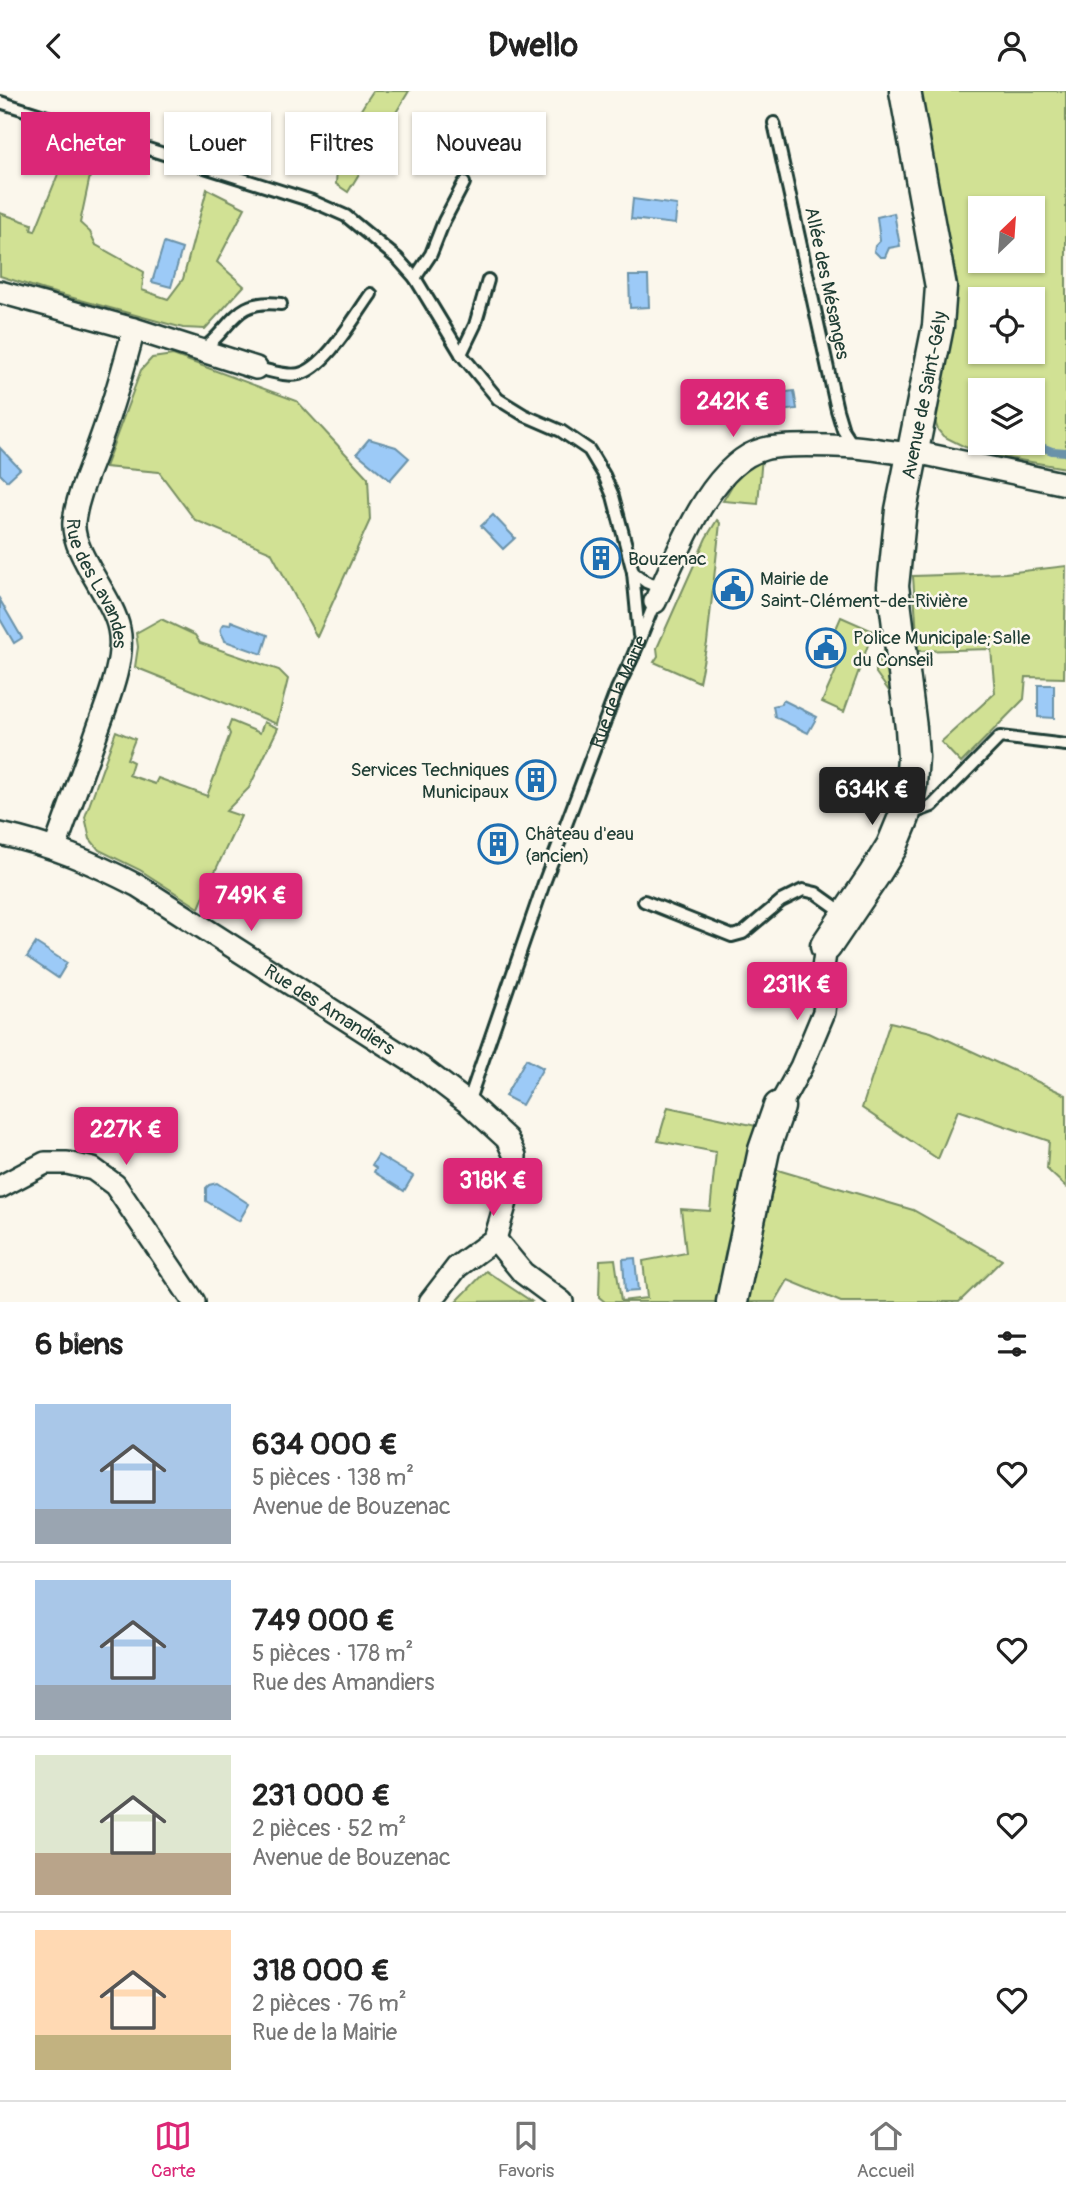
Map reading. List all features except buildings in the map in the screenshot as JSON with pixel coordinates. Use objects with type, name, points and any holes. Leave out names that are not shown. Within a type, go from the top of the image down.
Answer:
[{"type":"street","name":"Avenue de Saint-Gély","points":[[825,946],[880,865],[904,817],[911,785],[913,757],[908,700],[893,586],[901,510],[931,362],[942,286],[905,91]]},
{"type":"street","points":[[0,292],[256,368]]},
{"type":"street","name":"Rue des Lavandes","points":[[55,848],[107,702],[120,649],[120,631],[115,615],[83,555],[74,524],[134,330]]},
{"type":"street","name":"Rue de la Mairie","points":[[658,595],[708,497],[732,468],[747,455],[769,448],[854,447],[925,454],[1066,484]]},
{"type":"street","name":"Rue des Amandiers","points":[[0,834],[55,848],[138,886],[422,1068],[468,1103]]},
{"type":"street","points":[[732,1302],[764,1150],[779,1107],[805,1058],[824,1011],[826,1003],[822,975],[825,946]]},
{"type":"street","points":[[429,1302],[457,1267],[495,1239],[508,1198],[515,1156],[507,1139],[468,1103]]},
{"type":"street","points":[[0,1188],[45,1163],[67,1163],[93,1169],[115,1185],[194,1302]]},
{"type":"street","points":[[495,1239],[523,1273],[562,1302]]},
{"type":"lane","points":[[0,102],[324,206],[346,216],[364,229],[415,278],[461,354],[498,399],[524,415],[561,431],[590,450],[612,496],[633,572],[640,640]]},
{"type":"lane","name":"Allée des Mésanges","points":[[774,123],[838,410],[843,430],[854,447]]},
{"type":"lane","points":[[415,278],[431,254],[444,221],[464,183]]},
{"type":"lane","points":[[461,354],[475,325],[488,280]]},
{"type":"lane","points":[[256,368],[299,374],[312,368],[330,351],[371,294]]},
{"type":"lane","points":[[202,350],[215,341],[238,313],[251,304],[281,304]]},
{"type":"lane","points":[[633,572],[658,595]]},
{"type":"lane","name":"Rue de la Mairie","points":[[468,1103],[544,883],[617,689],[658,595]]},
{"type":"lane","points":[[904,817],[932,806],[1000,737],[1066,745]]},
{"type":"lane","points":[[644,901],[732,936],[743,933],[781,901],[803,890],[816,893],[846,915]]},
{"type":"green space","points":[[373,91],[409,91],[396,112],[360,112]]},
{"type":"green space","points":[[915,91],[1066,91],[1066,468],[995,455],[1045,455],[1045,378],[968,378],[968,448],[943,436],[933,415],[943,360]]},
{"type":"green space","points":[[58,175],[90,175],[80,223],[90,232],[96,245],[144,272],[142,290],[168,299],[183,279],[207,189],[245,208],[217,262],[244,286],[205,329],[183,328],[0,276],[0,213],[32,224],[31,230],[35,231]]},
{"type":"green space","points":[[337,175],[358,175],[348,192],[336,184]]},
{"type":"green space","points":[[173,355],[297,401],[368,478],[370,520],[317,637],[271,552],[195,520],[159,472],[105,467],[141,370],[152,358]]},
{"type":"green space","points":[[762,456],[758,504],[723,501],[741,470]]},
{"type":"green space","points":[[717,520],[720,523],[707,643],[699,682],[654,662],[658,656],[657,648],[706,538]]},
{"type":"green space","points":[[1066,566],[1064,678],[1026,677],[1024,699],[961,763],[941,742],[995,693],[991,649],[918,651],[913,576],[1005,573]]},
{"type":"green space","points":[[841,617],[873,631],[844,712],[822,702],[843,655],[828,647]]},
{"type":"green space","points":[[161,619],[195,635],[200,643],[279,670],[288,679],[277,724],[135,667],[138,647],[136,633]]},
{"type":"green space","points":[[887,645],[894,698],[876,673],[876,667]]},
{"type":"green space","points":[[231,721],[260,733],[264,722],[278,728],[249,788],[226,811],[241,816],[199,908],[140,870],[99,850],[90,839],[85,817],[116,731],[135,739],[127,759],[133,762],[129,775],[155,784],[158,778],[207,796],[230,734],[228,729]]},
{"type":"green space","points":[[890,1022],[931,1032],[1066,1095],[1066,1187],[1047,1169],[1049,1141],[958,1110],[938,1159],[862,1108]]},
{"type":"green space","points":[[668,1107],[761,1127],[718,1302],[605,1302],[599,1297],[600,1260],[615,1259],[621,1301],[647,1298],[643,1261],[686,1253],[681,1209],[710,1211],[716,1152],[658,1141]]},
{"type":"green space","points":[[771,1168],[913,1210],[1002,1260],[959,1302],[841,1302],[788,1280],[775,1302],[743,1302]]},
{"type":"green space","points":[[486,1271],[531,1301],[456,1302]]},
{"type":"water","points":[[633,199],[677,205],[675,224],[631,219]]},
{"type":"water","points":[[894,213],[900,246],[889,248],[885,257],[880,257],[874,251],[880,241],[877,217]]},
{"type":"water","points":[[164,243],[182,249],[171,287],[152,282]]},
{"type":"water","points":[[629,276],[648,276],[649,307],[630,308]]},
{"type":"water","points":[[794,391],[797,409],[763,413],[755,404],[756,400],[762,398],[761,395]]},
{"type":"water","points":[[369,439],[396,447],[409,458],[390,480],[357,453]]},
{"type":"water","points":[[0,448],[20,469],[7,481],[0,474]]},
{"type":"water","points":[[493,515],[515,538],[503,549],[481,526]]},
{"type":"water","points":[[0,600],[22,638],[14,643],[0,619]]},
{"type":"water","points":[[231,621],[268,635],[262,654],[225,641],[221,629],[224,624],[230,625]]},
{"type":"water","points":[[1038,685],[1054,685],[1054,718],[1038,717]]},
{"type":"water","points":[[783,700],[817,717],[808,733],[775,717],[773,706],[781,704]]},
{"type":"water","points":[[36,943],[67,963],[58,978],[27,957]]},
{"type":"water","points":[[526,1059],[543,1068],[522,1105],[505,1096]]},
{"type":"water","points":[[378,1155],[413,1176],[404,1191],[374,1172],[376,1168],[372,1165]]},
{"type":"water","points":[[217,1183],[249,1204],[239,1221],[206,1201],[206,1188]]},
{"type":"water","points":[[635,1258],[638,1291],[625,1292],[623,1259]]},
{"type":"waterway","points":[[1045,448],[1066,452]]},
{"type":"place","name":"Bouzenac","points":[[601,558]]},
{"type":"place","name":"Mairie de Saint-Clément-de-Rivière","points":[[733,589]]},
{"type":"place","name":"Police Municipale;Salle du Conseil","points":[[826,648]]},
{"type":"place","name":"Services Techniques Municipaux","points":[[536,780]]},
{"type":"place","name":"Château d'eau (ancien)","points":[[498,844]]}]
